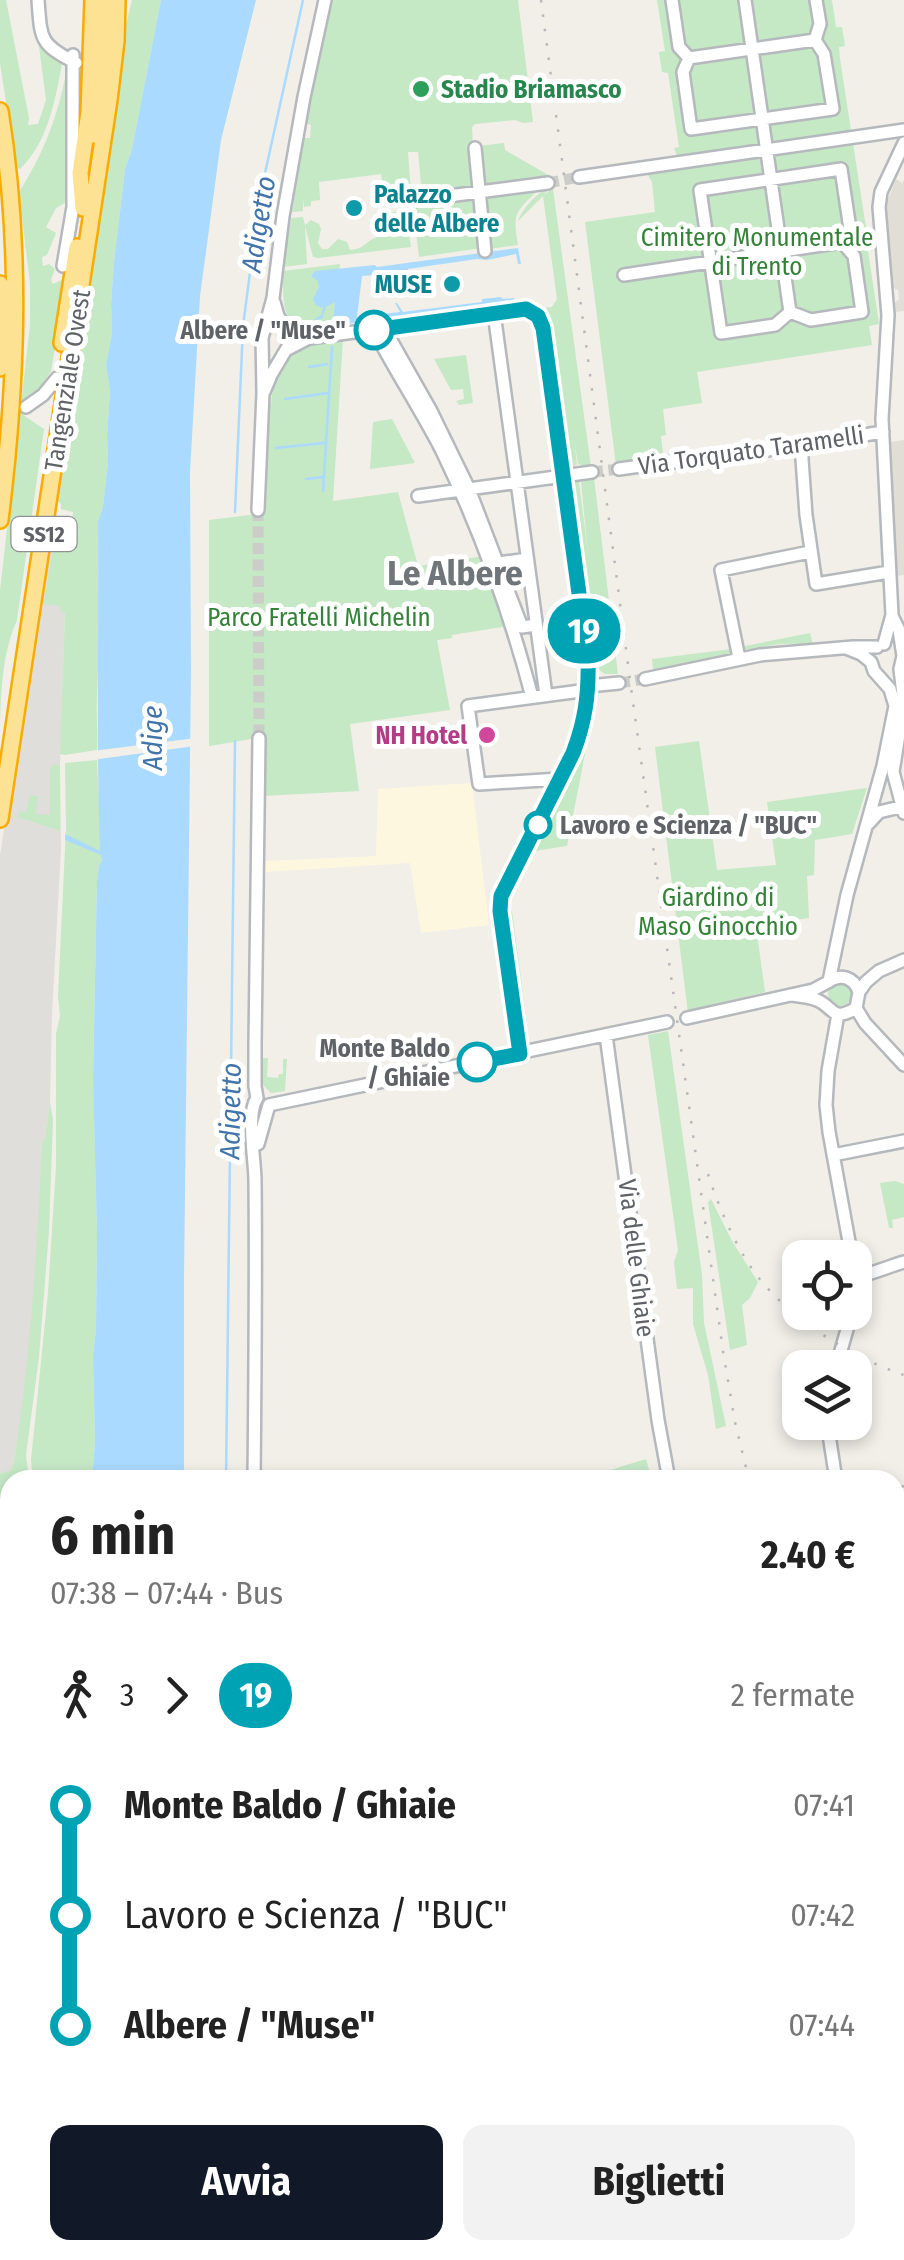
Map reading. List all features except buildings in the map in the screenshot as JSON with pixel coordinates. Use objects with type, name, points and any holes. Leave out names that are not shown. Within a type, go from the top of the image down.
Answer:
[{"type":"highway","points":[[83,208],[80,173],[89,112],[93,0]]},
{"type":"highway","name":"Tangenziale Ovest","points":[[0,760],[101,78],[105,0]]},
{"type":"highway","name":"Tangenziale Ovest","points":[[0,815],[78,310],[116,40],[116,0]]},
{"type":"highway","points":[[116,40],[128,0]]},
{"type":"highway","points":[[0,112],[14,233],[16,298],[9,449],[0,520]]},
{"type":"highway","points":[[0,284],[0,368]]},
{"type":"street","points":[[38,0],[40,35],[73,58],[90,82]]},
{"type":"street","points":[[258,510],[263,338],[273,298],[291,164],[326,0]]},
{"type":"street","points":[[672,0],[678,47],[688,58]]},
{"type":"street","points":[[744,0],[790,312]]},
{"type":"street","points":[[815,40],[820,24],[816,0]]},
{"type":"street","points":[[688,58],[815,40]]},
{"type":"street","points":[[688,58],[683,72],[692,130],[833,108],[824,54],[815,40]]},
{"type":"street","points":[[73,58],[91,52]]},
{"type":"street","points":[[64,266],[73,207],[73,58]]},
{"type":"street","points":[[579,177],[904,130]]},
{"type":"street","points":[[867,826],[879,812],[903,809],[893,772],[903,714],[902,659],[899,630],[892,614],[889,572],[883,432],[888,314],[879,208],[904,143]]},
{"type":"street","points":[[475,148],[485,250]]},
{"type":"street","points":[[624,275],[711,262],[842,242],[850,230],[841,169],[700,190],[711,262],[721,333],[775,325],[790,312]]},
{"type":"street","points":[[410,201],[548,183]]},
{"type":"street","points":[[790,312],[811,320],[862,312],[854,256],[842,242]]},
{"type":"street","points":[[264,393],[290,340],[273,298]]},
{"type":"street","points":[[263,338],[266,351],[272,355],[309,338],[494,313],[526,309],[541,321],[588,660],[588,688],[582,730],[500,900],[520,1054]]},
{"type":"street","points":[[494,313],[546,695]]},
{"type":"street","points":[[263,338],[274,326],[309,338]]},
{"type":"street","points":[[379,329],[464,490],[522,627],[536,625]]},
{"type":"street","points":[[26,407],[57,378]]},
{"type":"street","name":"Via Torquato Taramelli","points":[[620,469],[692,462],[883,432]]},
{"type":"street","points":[[801,445],[816,584],[889,572]]},
{"type":"street","points":[[418,496],[592,472]]},
{"type":"street","points":[[739,658],[722,570],[810,552]]},
{"type":"street","points":[[494,560],[527,555]]},
{"type":"street","points":[[494,560],[532,697]]},
{"type":"street","points":[[871,662],[892,614]]},
{"type":"street","points":[[644,679],[796,650],[892,644],[902,659]]},
{"type":"street","points":[[846,648],[871,662],[891,692],[895,709],[822,994],[829,1010],[838,1014],[856,1008]]},
{"type":"street","points":[[880,675],[890,676],[902,659]]},
{"type":"street","points":[[560,779],[479,784],[468,706],[619,683]]},
{"type":"street","points":[[254,1470],[255,1154],[262,1105],[255,1086],[259,738]]},
{"type":"street","points":[[904,960],[869,978],[859,992],[856,1008],[904,1066]]},
{"type":"street","points":[[687,1018],[821,987],[837,977],[855,983],[859,992]]},
{"type":"street","points":[[790,995],[824,1003]]},
{"type":"street","points":[[838,1014],[828,1071],[827,1118],[849,1240]]},
{"type":"street","points":[[262,1105],[667,1022]]},
{"type":"street","name":"Via delle Ghiaie","points":[[606,1035],[667,1470]]},
{"type":"street","points":[[833,1154],[904,1141]]},
{"type":"street","points":[[872,1273],[904,1262]]},
{"type":"street","points":[[830,1440],[834,1470]]},
{"type":"shaded area","points":[[896,179],[902,183],[904,180],[904,311],[895,312],[899,299],[898,290],[892,287],[886,205]]},
{"type":"shaded area","points":[[904,440],[904,575],[897,576],[891,442]]},
{"type":"shaded area","points":[[55,534],[65,612],[61,849],[50,1102],[42,1141],[36,1286],[25,1394],[14,1462],[10,1470],[0,1470],[0,855],[5,824],[11,815],[8,813],[49,546],[54,546]]},
{"type":"shaded area","points":[[472,783],[489,925],[421,933],[410,863],[265,872],[264,861],[376,856],[378,789]]},
{"type":"green space","points":[[0,0],[6,0],[28,125],[38,124],[46,100],[38,39],[62,64],[44,134],[20,169],[16,167],[0,63]]},
{"type":"green space","points":[[132,0],[161,0],[125,169],[114,262],[112,333],[106,365],[110,391],[108,462],[98,522],[97,750],[65,755],[60,754],[65,613],[60,612],[60,606],[44,604],[55,534],[70,537],[73,512],[61,509],[58,501],[58,472],[122,41]]},
{"type":"green space","name":"Stadio Briamasco","points":[[333,0],[518,0],[533,122],[515,120],[472,127],[475,187],[422,195],[418,152],[408,152],[411,193],[406,199],[395,199],[394,192],[384,194],[381,174],[319,182],[320,200],[304,207],[303,198],[303,211],[292,212],[304,138],[310,138],[311,125],[305,123]]},
{"type":"green space","name":"Cimitero Monumentale di Trento","points":[[657,0],[832,0],[836,27],[842,27],[845,46],[839,47],[840,59],[867,234],[871,234],[873,250],[868,251],[879,324],[869,326],[872,345],[697,372],[702,403],[663,409],[663,454],[655,461],[616,465],[585,222],[655,212],[652,182],[646,172],[677,156],[668,73],[662,72],[659,52],[665,51]]},
{"type":"green space","points":[[66,73],[71,74],[67,176],[70,200],[56,208],[46,227],[56,233],[47,255],[42,257],[43,266],[49,264],[55,269],[53,284],[62,280],[65,269],[68,270],[51,371],[23,403],[23,415],[44,429],[17,620],[3,673],[0,728],[0,591],[30,325],[30,283],[19,192],[48,135]]},
{"type":"green space","points":[[504,143],[505,150],[550,176],[483,185],[479,146]]},
{"type":"green space","points":[[552,186],[543,195],[553,189],[591,467],[578,464],[575,446],[577,465],[573,466],[568,449],[551,324],[545,312],[557,299],[543,196],[518,221],[532,200]]},
{"type":"green space","points":[[536,189],[517,215],[518,245],[489,249],[483,196]]},
{"type":"green space","points":[[476,198],[482,248],[419,257],[413,206]]},
{"type":"green space","points":[[406,212],[411,247],[318,258],[313,257],[305,226],[307,264],[283,267],[291,218],[303,217],[305,225],[311,220],[319,224],[318,243],[322,249],[328,249],[338,239],[347,242],[350,250],[389,234],[391,213]]},
{"type":"green space","points":[[340,264],[332,326],[303,327],[289,318],[283,271]]},
{"type":"green space","name":"Parco Fratelli Michelin","points":[[343,338],[333,501],[398,492],[418,566],[484,556],[508,626],[437,640],[450,710],[350,724],[359,791],[262,796],[264,737],[209,746],[209,520],[266,513],[268,405],[278,375],[301,349]]},
{"type":"green space","points":[[466,355],[473,403],[459,405],[456,401],[464,399],[463,389],[451,390],[434,359]]},
{"type":"green space","points":[[392,419],[415,463],[370,469],[373,422]]},
{"type":"green space","points":[[586,477],[579,482],[588,553],[581,482],[594,478],[618,674],[599,670],[598,654],[602,651],[596,653],[593,641],[570,484],[570,480]]},
{"type":"green space","points":[[810,633],[813,645],[773,645],[751,652],[740,647]]},
{"type":"green space","points":[[732,649],[731,654],[653,670],[652,659]]},
{"type":"green space","name":"Giardino di Maso Ginocchio","points":[[699,741],[717,870],[776,865],[767,802],[867,788],[852,834],[815,840],[814,875],[807,876],[809,918],[756,926],[765,992],[688,1013],[655,747]]},
{"type":"green space","points":[[586,749],[567,846],[535,851],[581,751]]},
{"type":"green space","points":[[97,760],[102,860],[97,881],[93,1075],[97,1232],[95,1442],[93,1470],[32,1470],[56,1167],[65,763]]},
{"type":"green space","points":[[53,764],[60,765],[60,831],[18,817],[20,811],[26,812],[30,795],[38,796],[36,814],[50,815]]},
{"type":"green space","points":[[512,911],[527,1023],[523,1024],[509,917],[505,912]]},
{"type":"green space","points":[[840,982],[849,985],[849,1003],[840,1006],[831,1003],[828,994],[831,985]]},
{"type":"green space","points":[[668,1031],[702,1275],[704,1323],[726,1426],[716,1429],[708,1375],[693,1324],[693,1288],[677,1289],[674,1262],[678,1250],[648,1035]]},
{"type":"green space","points":[[262,1058],[268,1058],[267,1077],[278,1078],[283,1074],[283,1059],[287,1059],[285,1091],[271,1093],[263,1085]]},
{"type":"green space","points":[[50,1102],[53,1120],[49,1231],[26,1455],[28,1470],[10,1470],[25,1382]]},
{"type":"green space","points":[[880,1183],[904,1184],[904,1217],[892,1220],[893,1228],[889,1228]]},
{"type":"green space","points":[[711,1199],[758,1282],[742,1305],[747,1345],[730,1350],[708,1202]]},
{"type":"green space","points":[[646,1459],[649,1470],[610,1470]]},
{"type":"water","name":"Adige","points":[[161,0],[256,0],[221,140],[200,296],[190,472],[184,1470],[93,1470],[97,1232],[93,1079],[97,881],[102,860],[101,855],[65,840],[65,834],[100,851],[98,522],[108,462],[110,391],[106,365],[112,333],[114,262],[125,169]]},
{"type":"water","points":[[518,248],[521,264],[516,254],[408,269],[408,277],[383,281],[394,299],[375,275],[362,276],[357,317],[400,312],[395,303],[403,312],[501,297],[514,301],[332,326],[335,302],[326,307],[322,319],[313,320],[323,308],[313,299],[319,287],[311,276],[315,271],[377,267]]},
{"type":"pier","points":[[196,738],[195,746],[92,760],[92,751]]},
{"type":"waterway","name":"Adigetto","points":[[235,512],[243,326],[260,196],[303,0]]},
{"type":"waterway","points":[[323,491],[332,347]]},
{"type":"waterway","points":[[309,367],[327,364]]},
{"type":"waterway","points":[[285,399],[328,393]]},
{"type":"waterway","points":[[276,448],[324,443]]},
{"type":"waterway","points":[[306,479],[324,477]]},
{"type":"waterway","name":"Adigetto","points":[[226,1470],[235,741]]},
{"type":"tunnel","points":[[548,183],[579,177]]},
{"type":"tunnel","points":[[592,472],[619,469]]},
{"type":"tunnel","points":[[258,510],[259,738]]},
{"type":"tunnel","points":[[619,683],[645,679]]},
{"type":"railway","points":[[541,0],[723,1351],[747,1470]]},
{"type":"railway","points":[[708,1174],[739,1248],[775,1296],[837,1344],[904,1375]]},
{"type":"bus line","name":"19","points":[[374,330],[526,309],[538,316],[543,328],[588,660],[587,706],[573,753],[501,896],[520,1054],[477,1062]]},
{"type":"place","name":"Stadio Briamasco","points":[[421,89]]},
{"type":"place","name":"Palazzo delle Albere","points":[[354,208]]},
{"type":"place","name":"MUSE","points":[[452,284]]},
{"type":"place","name":"Albere / \"Muse\"","points":[[374,330]]},
{"type":"place","name":"NH Hotel","points":[[487,735]]},
{"type":"place","name":"Lavoro e Scienza / \"BUC\"","points":[[538,825]]},
{"type":"place","name":"Monte Baldo / Ghiaie","points":[[477,1062]]},
{"type":"district","name":"Le Albere","points":[[455,573]]}]
